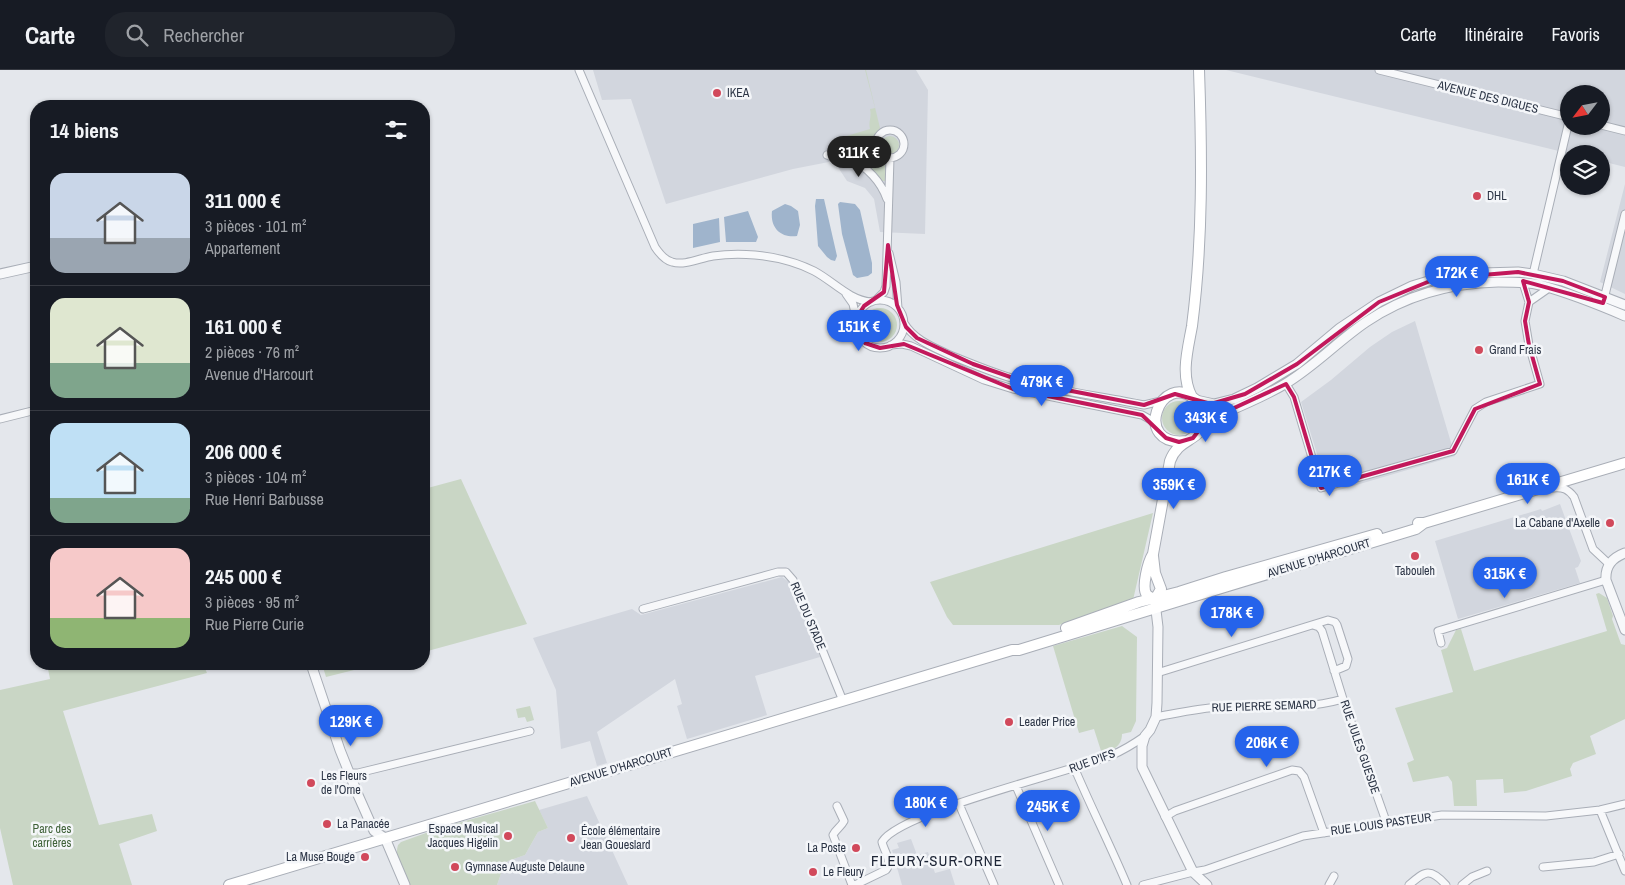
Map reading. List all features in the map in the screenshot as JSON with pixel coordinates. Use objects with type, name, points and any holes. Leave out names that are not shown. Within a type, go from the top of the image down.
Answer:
[{"type":"main road","points":[[1155,603],[1161,589],[1155,574],[1153,554],[1170,462],[1175,450],[1196,435],[1203,424],[1203,412],[1187,384],[1186,369],[1201,229],[1199,70]]},
{"type":"main road","points":[[1170,462],[1169,446],[1166,438],[1156,426],[1155,413],[1165,399],[1177,389],[1186,369]]},
{"type":"main road","points":[[1165,399],[1179,393],[1194,399]]},
{"type":"main road","points":[[1166,438],[1173,441],[1187,441]]},
{"type":"main road","name":"AVENUE D'HARCOURT","points":[[1155,603],[1226,577],[1415,523],[1424,523],[1625,463]]},
{"type":"main road","name":"AVENUE D'HARCOURT","points":[[229,885],[1012,650],[1017,646],[1139,602],[1155,603],[1182,600],[1416,529],[1424,523]]},
{"type":"street","points":[[579,70],[657,249],[668,261],[683,263],[725,255],[748,254],[775,258],[805,267],[862,300],[891,302],[898,308]]},
{"type":"street","name":"AVENUE DES DIGUES","points":[[1379,70],[1560,117]]},
{"type":"street","points":[[1610,127],[1625,131]]},
{"type":"street","points":[[1533,274],[1565,135]]},
{"type":"street","points":[[826,156],[850,160],[864,168],[879,182],[889,207]]},
{"type":"street","points":[[856,319],[860,310],[874,301],[885,289],[890,158]]},
{"type":"street","points":[[1573,296],[1583,296],[1603,303],[1625,214]]},
{"type":"street","points":[[888,245],[896,282],[898,308],[904,323],[911,333],[922,341],[973,364],[1005,376],[1035,384],[1144,405],[1165,399]]},
{"type":"street","points":[[0,274],[30,267]]},
{"type":"street","points":[[1194,399],[1211,404],[1223,402],[1257,388],[1298,364],[1329,336],[1385,298],[1412,286],[1442,278],[1482,273],[1518,272],[1533,274],[1563,281],[1625,305]]},
{"type":"street","points":[[1203,424],[1286,384],[1319,360],[1354,330],[1396,304],[1438,289],[1483,282],[1523,283],[1549,288],[1625,316]]},
{"type":"street","points":[[1523,283],[1529,302]]},
{"type":"street","points":[[1286,384],[1294,397],[1321,488],[1453,451],[1475,409],[1486,402],[1540,384],[1529,345],[1526,309],[1529,302],[1549,288]]},
{"type":"street","points":[[843,290],[853,304],[857,333],[865,344],[876,348],[902,344],[911,346],[984,380],[1013,389],[1142,415],[1151,420],[1156,426]]},
{"type":"street","points":[[891,345],[900,337],[904,323]]},
{"type":"street","points":[[0,419],[30,412]]},
{"type":"street","points":[[1539,489],[1560,487],[1567,489],[1574,497],[1595,552],[1609,564]]},
{"type":"street","points":[[1625,553],[1615,557],[1609,564],[1606,580],[1625,630]]},
{"type":"street","name":"RUE DU STADE","points":[[643,610],[778,572],[786,572],[793,580],[843,701]]},
{"type":"street","points":[[1441,643],[1438,631],[1606,580]]},
{"type":"street","points":[[1155,603],[1158,627],[1156,717],[1145,736],[1142,749],[1142,767],[1193,872],[1207,885]]},
{"type":"street","points":[[1157,672],[1328,620],[1337,624],[1348,663],[1343,668],[1334,671]]},
{"type":"street","name":"RUE JULES GUESDE","points":[[1313,625],[1319,627],[1322,631],[1343,699],[1387,824]]},
{"type":"street","points":[[313,670],[340,750],[374,831],[385,838],[405,885]]},
{"type":"street","name":"RUE PIERRE SEMARD","points":[[1156,717],[1210,708],[1294,708],[1343,699]]},
{"type":"street","points":[[350,773],[530,731]]},
{"type":"street","name":"RUE D'IFS","points":[[853,885],[886,870],[889,866],[890,862],[882,842],[885,836],[937,811],[1113,755],[1145,736]]},
{"type":"street","points":[[1073,768],[1127,885]]},
{"type":"street","points":[[1165,817],[1175,811],[1292,770],[1299,771],[1304,777],[1324,833]]},
{"type":"street","points":[[1016,786],[1060,885]]},
{"type":"street","points":[[959,804],[994,885]]},
{"type":"street","name":"RUE LOUIS PASTEUR","points":[[1143,885],[1205,870],[1303,836],[1442,815],[1546,816],[1600,810],[1625,804]]},
{"type":"street","points":[[836,806],[844,821],[842,826],[835,830],[833,835],[853,885]]},
{"type":"street","points":[[1600,810],[1625,868]]},
{"type":"street","points":[[1543,867],[1594,862],[1619,854]]},
{"type":"street","points":[[1462,885],[1472,877],[1487,871]]},
{"type":"street","points":[[1409,885],[1421,875],[1429,872],[1436,875],[1446,885]]},
{"type":"street","points":[[1329,885],[1334,876]]},
{"type":"highlighted area","points":[[888,245],[897,305],[906,327],[917,338],[973,364],[1025,382],[1144,405],[1175,394],[1211,404],[1245,394],[1297,364],[1379,302],[1435,279],[1518,272],[1563,281],[1605,297],[1603,303],[1523,281],[1529,302],[1525,321],[1529,345],[1540,384],[1475,409],[1453,451],[1321,488],[1294,397],[1286,384],[1206,421],[1193,438],[1179,442],[1166,438],[1142,415],[1013,389],[904,344],[880,348],[865,343],[857,333],[856,319],[864,306],[884,292]]},
{"type":"shaded area","points":[[593,70],[916,70],[928,90],[925,234],[880,232],[874,199],[865,188],[847,181],[834,161],[793,169],[666,204],[631,99],[602,100]]},
{"type":"shaded area","points":[[1226,70],[1625,70],[1625,167],[1610,163],[1610,145],[1560,145],[1560,151]]},
{"type":"shaded area","points":[[1625,184],[1625,294],[1600,282]]},
{"type":"shaded area","points":[[1415,321],[1455,456],[1329,493],[1301,402],[1370,347],[1392,332]]},
{"type":"shaded area","points":[[1560,504],[1581,561],[1578,567],[1575,568],[1580,583],[1458,619],[1435,541],[1541,509],[1542,511]]},
{"type":"shaded area","points":[[782,577],[789,582],[820,657],[755,676],[767,715],[687,739],[677,706],[682,704],[675,679],[597,732],[607,763],[597,766],[590,741],[561,749],[556,690],[533,638],[632,609],[641,615]]},
{"type":"shaded area","name":"École élémentaire Jean Goueslard","points":[[587,796],[628,885],[497,885],[504,865],[508,861],[525,855],[538,832],[548,828],[539,810]]},
{"type":"shaded area","points":[[911,839],[917,855],[928,852],[935,873],[950,869],[955,885],[902,885],[892,850],[899,848],[897,843]]},
{"type":"green space","points":[[866,70],[880,128],[870,142],[846,146],[843,137],[870,129],[870,109],[875,108]]},
{"type":"green space","points":[[886,136],[894,136],[899,141],[897,152],[886,154],[881,149],[881,141]]},
{"type":"green space","points":[[868,151],[875,153],[885,164],[885,181],[881,181],[870,168],[845,155]]},
{"type":"green space","points":[[880,308],[887,309],[892,313],[896,318],[896,332],[892,337],[887,341],[880,342],[873,341],[868,337],[864,332],[863,325],[864,318],[868,313],[873,309]]},
{"type":"green space","points":[[1179,401],[1186,402],[1191,406],[1195,411],[1195,425],[1191,430],[1186,434],[1179,435],[1172,434],[1167,430],[1163,425],[1162,418],[1163,411],[1167,406],[1172,402]]},
{"type":"green space","points":[[461,479],[527,624],[430,650],[430,487]]},
{"type":"green space","points":[[1153,513],[1133,600],[1059,625],[953,625],[947,617],[930,582]]},
{"type":"green space","points":[[1599,593],[1607,598],[1621,644],[1625,645],[1625,719],[1590,736],[1596,754],[1573,763],[1570,769],[1572,776],[1526,791],[1504,793],[1503,779],[1476,780],[1477,806],[1454,806],[1452,782],[1448,776],[1413,782],[1407,763],[1414,760],[1395,708],[1453,692],[1441,650],[1447,648],[1456,630],[1461,629],[1474,671],[1607,631],[1596,594]]},
{"type":"green space","points":[[1122,626],[1137,637],[1136,721],[1131,732],[1122,734],[1118,745],[1102,754],[1094,729],[1079,733],[1053,646]]},
{"type":"green space","name":"Parc des carrières","points":[[48,670],[206,670],[207,673],[63,711],[99,825],[152,814],[157,831],[119,844],[132,885],[13,885],[0,828],[0,690],[50,679]]},
{"type":"green space","points":[[324,670],[354,670],[326,677]]},
{"type":"green space","points":[[530,706],[534,720],[527,722],[525,717],[518,718],[516,709]]},
{"type":"green space","points":[[535,801],[548,828],[538,832],[525,855],[508,861],[504,865],[497,885],[410,885],[404,876],[397,855],[398,845],[401,842],[437,829]]},
{"type":"water","points":[[816,199],[824,199],[837,256],[835,261],[827,257],[818,246]]},
{"type":"water","points":[[840,202],[855,204],[860,210],[872,263],[872,273],[868,276],[857,278],[853,275],[842,234],[838,204]]},
{"type":"water","points":[[785,204],[798,211],[800,225],[797,236],[786,235],[778,231],[773,222],[772,211]]},
{"type":"water","points":[[748,211],[758,237],[756,242],[726,242],[724,217]]},
{"type":"water","points":[[719,218],[720,242],[693,248],[693,224]]},
{"type":"place","name":"IKEA","points":[[717,93]]},
{"type":"place","name":"DHL","points":[[1477,196]]},
{"type":"place","name":"Grand Frais","points":[[1479,350]]},
{"type":"place","name":"La Cabane d'Axelle","points":[[1610,523]]},
{"type":"place","name":"Tabouleh","points":[[1415,556]]},
{"type":"place","name":"Leader Price","points":[[1009,722]]},
{"type":"place","name":"Les Fleurs de l'Orne","points":[[311,783]]},
{"type":"place","name":"La Panacée","points":[[327,824]]},
{"type":"place","name":"Espace Musical Jacques Higelin","points":[[508,836]]},
{"type":"place","name":"École élémentaire Jean Goueslard","points":[[571,838]]},
{"type":"place","name":"La Poste","points":[[856,848]]},
{"type":"place","name":"La Muse Bouge","points":[[365,857]]},
{"type":"place","name":"Gymnase Auguste Delaune","points":[[455,867]]},
{"type":"place","name":"Le Fleury","points":[[813,872]]},
{"type":"district","name":"FLEURY-SUR-ORNE","points":[[937,860]]}]
